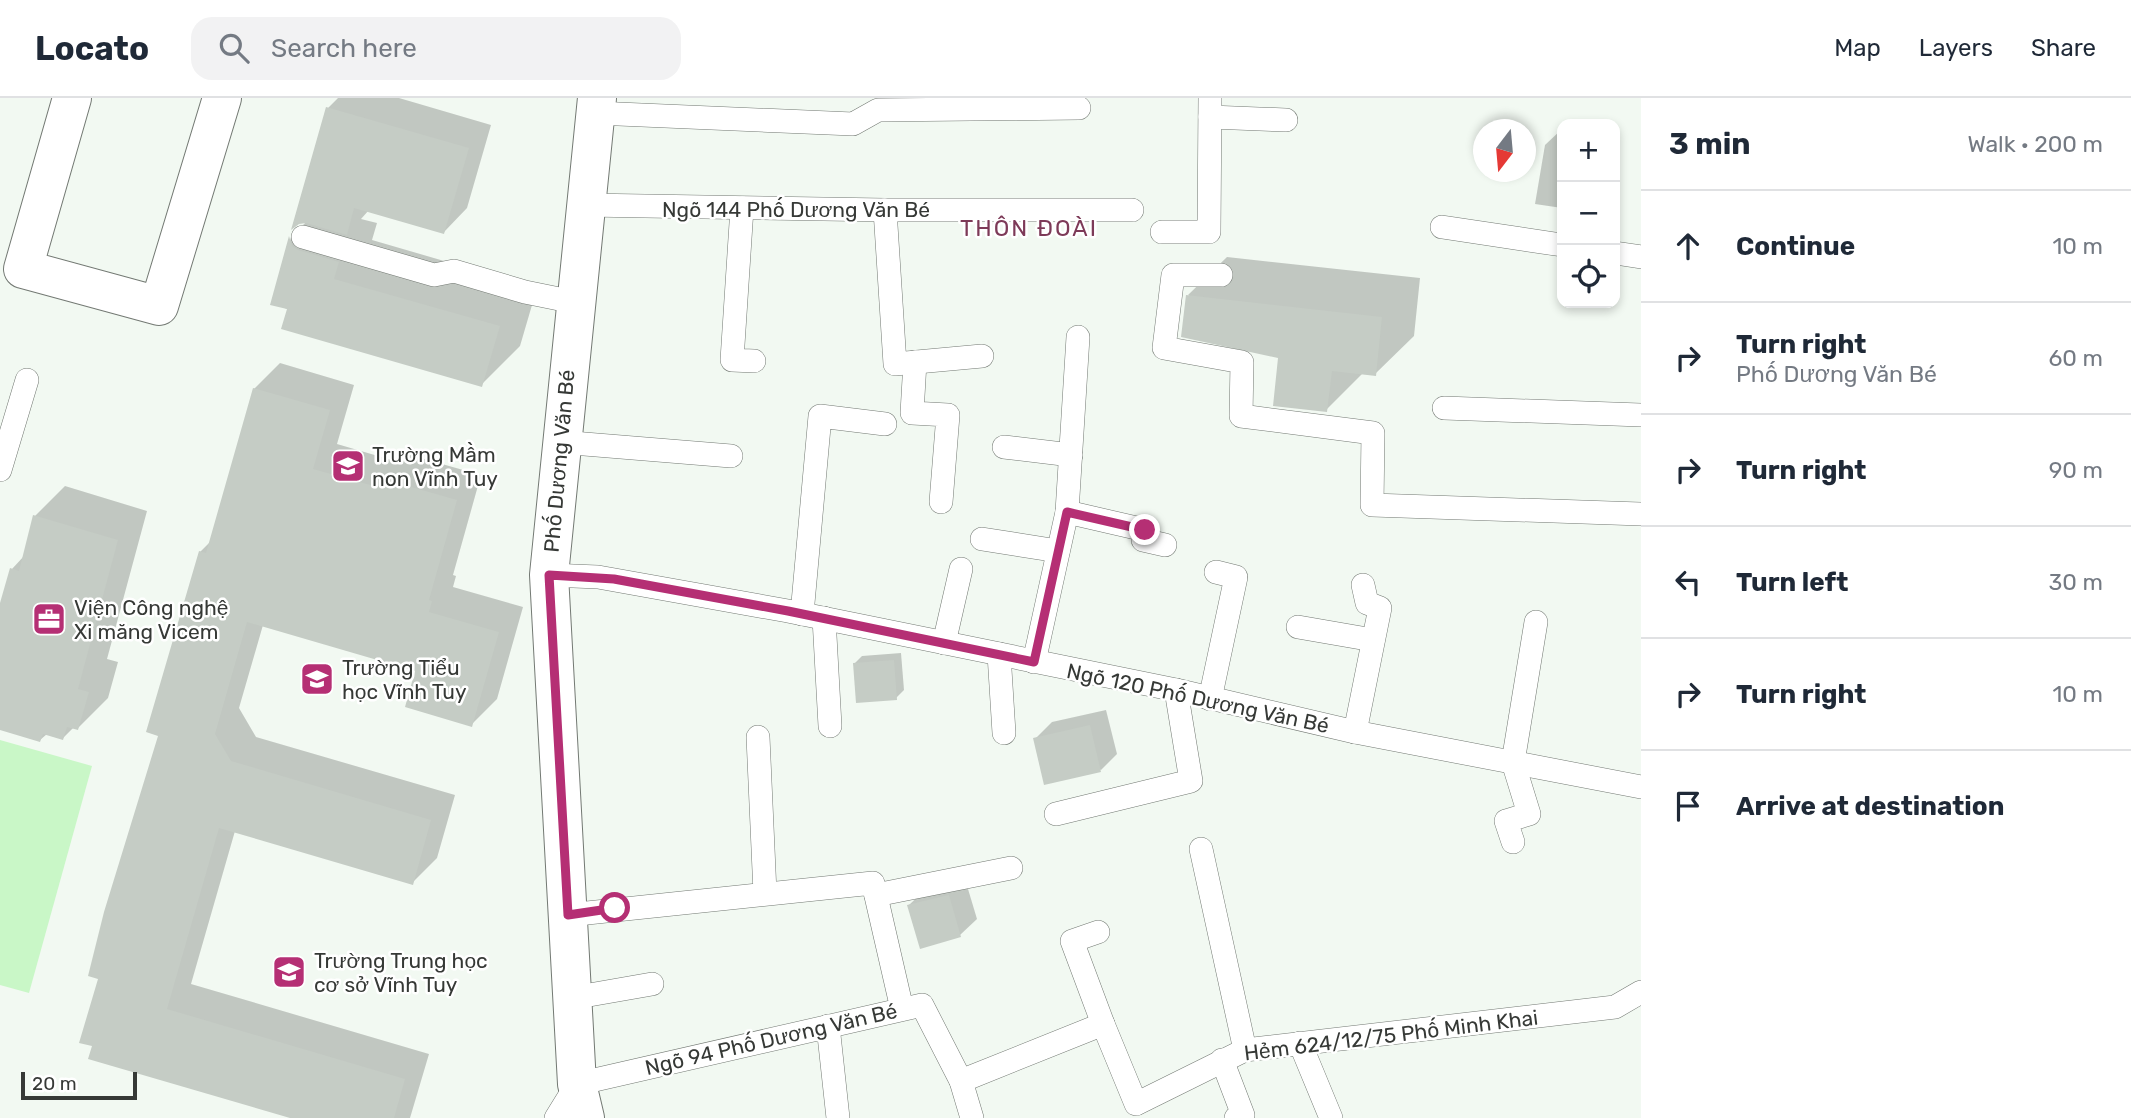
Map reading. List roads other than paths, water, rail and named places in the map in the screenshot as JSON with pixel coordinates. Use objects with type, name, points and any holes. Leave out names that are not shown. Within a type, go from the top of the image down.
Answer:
[{"type":"street","points":[[72,98],[23,269],[159,306],[222,98]]},
{"type":"street","name":"Phố Dương Văn Bé","points":[[581,1101],[572,998],[549,575],[574,302],[596,105]]},
{"type":"lane","points":[[596,105],[852,124],[859,109],[878,110],[903,103],[1079,108]]},
{"type":"lane","points":[[1162,232],[1209,232],[1210,107],[1286,120]]},
{"type":"lane","name":"Ngõ 144 Phố Dương Văn Bé","points":[[586,205],[886,210],[1132,210]]},
{"type":"lane","points":[[742,208],[732,360],[754,361]]},
{"type":"lane","points":[[886,210],[895,364],[982,356]]},
{"type":"lane","points":[[1442,227],[1557,244]]},
{"type":"lane","points":[[303,237],[434,275],[454,271],[525,292],[574,302]]},
{"type":"lane","points":[[1620,254],[1641,257]]},
{"type":"lane","points":[[1221,275],[1172,275],[1164,348],[1242,362],[1241,416],[1373,433],[1372,505],[1641,514]]},
{"type":"lane","points":[[1034,662],[1067,512],[1078,337]]},
{"type":"lane","points":[[915,362],[912,414],[948,415],[941,502]]},
{"type":"lane","points":[[0,470],[27,380]]},
{"type":"lane","points":[[1444,408],[1641,415]]},
{"type":"lane","points":[[830,726],[813,616],[820,416],[885,424]]},
{"type":"lane","points":[[560,442],[731,456]]},
{"type":"lane","points":[[1004,447],[1071,455]]},
{"type":"lane","points":[[1067,512],[1145,530],[1143,540],[1165,545]]},
{"type":"lane","points":[[982,539],[1058,551]]},
{"type":"lane","points":[[944,643],[961,569]]},
{"type":"lane","points":[[1210,699],[1236,577],[1216,572]]},
{"type":"lane","name":"Ngõ 120 Phố Dương Văn Bé","points":[[549,575],[598,577],[813,616],[1176,690],[1355,732],[1641,787]]},
{"type":"lane","points":[[1355,732],[1380,608],[1367,603],[1363,585]]},
{"type":"lane","points":[[1513,842],[1506,821],[1529,814],[1513,762],[1536,622]]},
{"type":"lane","points":[[1298,627],[1373,640]]},
{"type":"lane","points":[[999,654],[1004,733]]},
{"type":"lane","points":[[1055,814],[1191,782],[1176,690]]},
{"type":"lane","points":[[758,737],[765,893]]},
{"type":"lane","points":[[1201,849],[1245,1050]]},
{"type":"lane","points":[[876,895],[1011,868]]},
{"type":"lane","points":[[568,915],[873,883],[902,1009]]},
{"type":"lane","points":[[972,1118],[961,1081],[1104,1024],[1072,941],[1098,932]]},
{"type":"lane","points":[[572,998],[652,984]]},
{"type":"lane","name":"Hẻm 624/12/75 Phố Minh Khai","points":[[1104,1024],[1136,1104],[1245,1050],[1615,1007],[1641,992]]},
{"type":"lane","name":"Ngõ 94 Phố Dương Văn Bé","points":[[581,1101],[828,1026],[922,1005],[961,1081]]},
{"type":"lane","points":[[828,1026],[838,1118]]},
{"type":"lane","points":[[1300,1044],[1331,1118]]},
{"type":"lane","points":[[1222,1060],[1243,1115],[1236,1118]]},
{"type":"lane","points":[[556,1118],[581,1101]]},
{"type":"place","name":"Trường Mầm non Vĩnh Tuy","points":[[348,466]]},
{"type":"place","name":"Viện Công nghệ Xi măng Vicem","points":[[49,619]]},
{"type":"place","name":"Trường Tiểu học Vĩnh Tuy","points":[[317,679]]},
{"type":"place","name":"Trường Trung học cơ sở Vĩnh Tuy","points":[[289,972]]},
{"type":"district","name":"THÔN ĐOÀI","points":[[1029,228]]}]
